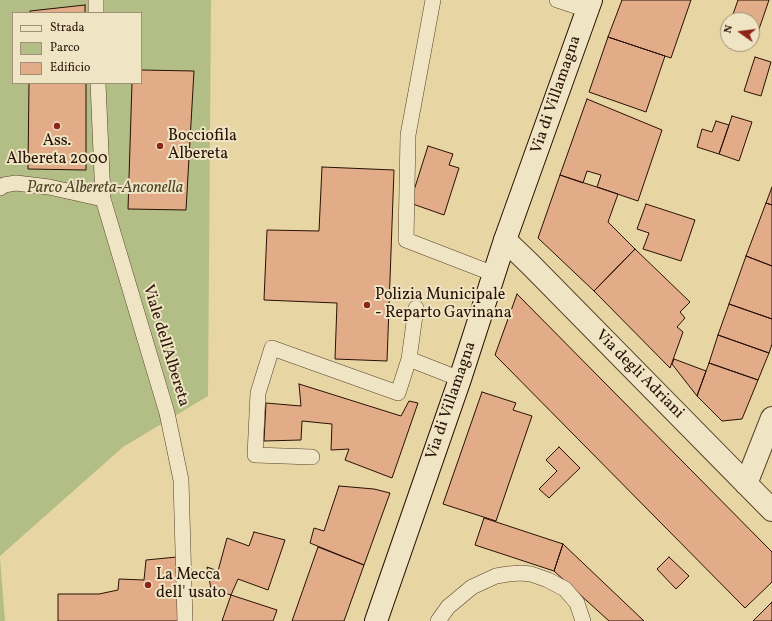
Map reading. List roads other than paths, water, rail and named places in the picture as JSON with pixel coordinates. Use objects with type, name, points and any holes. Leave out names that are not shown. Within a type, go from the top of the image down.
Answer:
[{"type":"main road","name":"Via di Villamagna","points":[[376,621],[460,379],[505,240],[589,5]]},
{"type":"main road","name":"Via degli Adriani","points":[[505,240],[536,269],[772,510]]},
{"type":"main road","points":[[746,484],[772,418]]},
{"type":"lane","points":[[96,0],[96,12]]},
{"type":"lane","points":[[433,0],[408,136],[406,240],[494,274]]},
{"type":"lane","points":[[558,0],[589,5]]},
{"type":"lane","name":"Viale dell'Albereta","points":[[98,84],[102,199],[167,413],[181,480],[186,621]]},
{"type":"lane","points":[[0,188],[4,185],[16,183],[48,187],[102,199]]},
{"type":"lane","points":[[312,457],[256,455],[258,393],[272,348],[398,393],[409,359],[416,308]]},
{"type":"lane","points":[[409,359],[460,379]]},
{"type":"lane","points":[[438,621],[448,607],[472,587],[496,576],[521,573],[531,574],[548,580],[565,589],[577,603],[584,621]]},
{"type":"place","name":"Ass. Albereta 2000","points":[[57,126]]},
{"type":"place","name":"Bocciofila Albereta","points":[[160,146]]},
{"type":"place","name":"Polizia Municipale - Reparto Gavinana","points":[[367,305]]},
{"type":"place","name":"La Mecca dell' usato","points":[[148,585]]},
{"type":"park label","name":"Parco Albereta-Anconella","points":[[105,189]]}]
